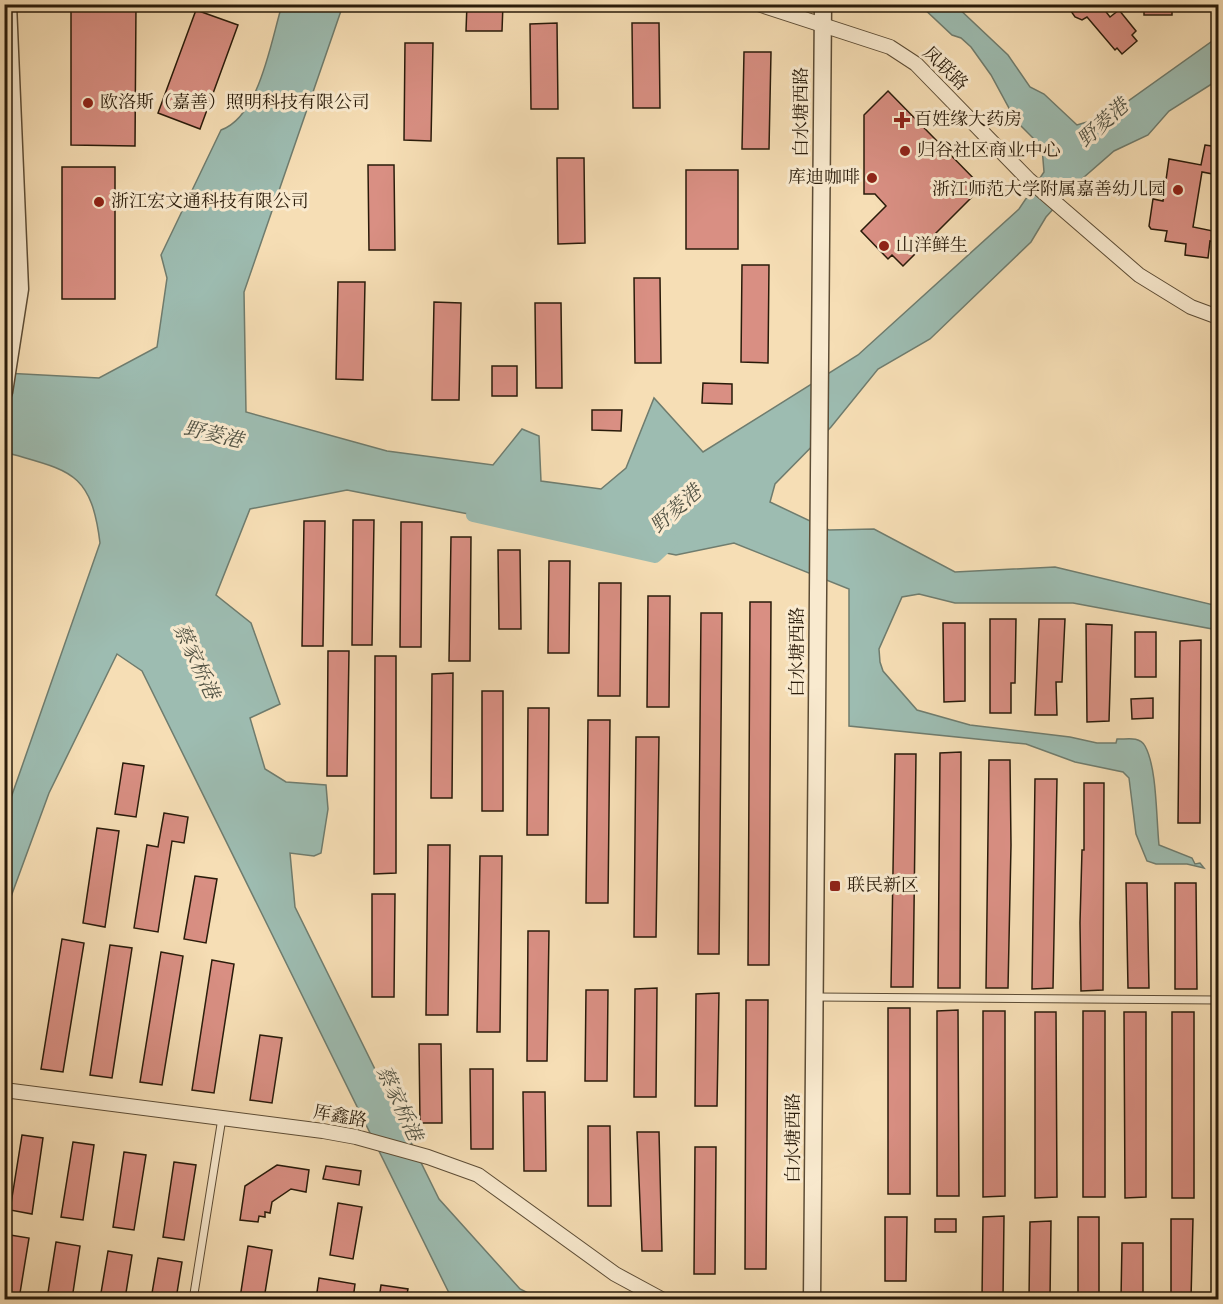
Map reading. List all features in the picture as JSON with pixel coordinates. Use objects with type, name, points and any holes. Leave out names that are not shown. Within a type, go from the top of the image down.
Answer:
[{"type":"street","points":[[4,392],[20,289],[8,4]]},
{"type":"street","name":"凤联路","points":[[758,4],[890,47],[916,64],[1028,179],[1139,275],[1191,307],[1218,317]]},
{"type":"street","name":"白水塘西路","points":[[812,1299],[823,5]]},
{"type":"street","name":"厍鑫路","points":[[4,1090],[356,1137],[429,1157],[478,1175],[615,1275],[663,1299]]},
{"type":"lane","points":[[814,998],[1218,1000]]},
{"type":"lane","points":[[193,1299],[222,1118]]},
{"type":"water","name":"蔡家桥港","points":[[282,5],[343,5],[244,292],[246,412],[387,451],[493,465],[522,429],[539,436],[541,481],[601,489],[626,468],[654,398],[703,452],[858,355],[1019,209],[1044,172],[1042,147],[1016,121],[991,75],[971,47],[961,38],[952,35],[920,5],[955,5],[1008,55],[1030,87],[1044,94],[1077,125],[1107,116],[1218,37],[1218,80],[1169,111],[1148,135],[1114,151],[1075,185],[1046,217],[1031,242],[930,339],[878,369],[831,427],[775,484],[770,502],[829,530],[874,529],[955,572],[1055,567],[1218,606],[1218,630],[1073,603],[955,603],[919,594],[902,597],[879,649],[883,671],[917,710],[970,725],[1070,737],[1097,743],[1116,743],[1117,739],[1139,740],[1145,746],[1152,767],[1159,845],[1192,858],[1195,864],[1200,863],[1204,868],[1187,864],[1156,864],[1147,861],[1136,834],[1129,778],[1123,772],[1075,762],[1026,744],[849,726],[849,589],[734,543],[676,555],[347,490],[250,509],[216,595],[251,623],[280,704],[250,718],[265,769],[286,782],[326,785],[328,809],[321,853],[314,856],[290,853],[295,907],[439,1199],[520,1289],[540,1299],[452,1299],[142,671],[117,654],[49,793],[5,913],[5,815],[100,543],[90,500],[83,487],[73,477],[45,464],[5,452],[5,373],[99,378],[157,347],[167,278],[161,255],[221,130],[234,122],[255,94]]},
{"type":"building","points":[[71,4],[136,4],[135,146],[71,145]]},
{"type":"building","points":[[467,4],[503,4],[502,31],[466,31]]},
{"type":"building","points":[[1066,4],[1100,4],[1110,17],[1119,10],[1136,31],[1132,35],[1137,41],[1122,54],[1117,48],[1115,50],[1087,17],[1082,20],[1075,17]]},
{"type":"building","points":[[1144,4],[1172,4],[1172,15],[1144,15]]},
{"type":"building","points":[[196,10],[238,25],[200,129],[158,113]]},
{"type":"building","points":[[557,23],[558,109],[531,109],[530,24]]},
{"type":"building","points":[[632,23],[659,23],[660,108],[633,108]]},
{"type":"building","points":[[405,43],[433,43],[431,141],[404,140]]},
{"type":"building","points":[[744,52],[771,52],[769,149],[742,149]]},
{"type":"building","name":"归谷社区商业中心","points":[[888,91],[982,187],[903,266],[892,255],[888,259],[861,231],[886,206],[875,194],[864,194],[864,115]]},
{"type":"building","points":[[1205,145],[1218,147],[1218,175],[1202,172],[1193,227],[1218,232],[1218,243],[1210,241],[1208,258],[1185,255],[1186,244],[1165,241],[1167,231],[1151,229],[1149,226],[1153,199],[1163,201],[1169,159],[1201,165]]},
{"type":"building","points":[[557,158],[584,158],[585,243],[558,244]]},
{"type":"building","points":[[368,165],[394,165],[395,250],[369,250]]},
{"type":"building","points":[[62,167],[115,167],[115,299],[62,299]]},
{"type":"building","points":[[686,170],[738,170],[738,249],[686,249]]},
{"type":"building","points":[[742,265],[769,265],[768,363],[741,362]]},
{"type":"building","points":[[634,278],[660,278],[661,363],[635,363]]},
{"type":"building","points":[[338,282],[365,282],[363,380],[336,379]]},
{"type":"building","points":[[434,302],[461,303],[459,400],[432,400]]},
{"type":"building","points":[[535,303],[561,303],[562,388],[536,388]]},
{"type":"building","points":[[492,366],[517,366],[517,396],[492,396]]},
{"type":"building","points":[[703,383],[732,384],[732,404],[702,403]]},
{"type":"building","points":[[592,410],[622,410],[621,431],[592,430]]},
{"type":"building","points":[[353,520],[374,520],[372,645],[352,645]]},
{"type":"building","points":[[304,521],[325,521],[323,646],[302,646]]},
{"type":"building","points":[[401,522],[422,522],[421,647],[400,647]]},
{"type":"building","points":[[451,537],[471,537],[470,661],[449,661]]},
{"type":"building","points":[[498,550],[520,550],[521,629],[499,629]]},
{"type":"building","points":[[549,561],[570,561],[569,653],[548,653]]},
{"type":"building","points":[[599,583],[621,583],[620,696],[598,696]]},
{"type":"building","points":[[648,596],[670,596],[669,707],[647,707]]},
{"type":"building","points":[[750,602],[771,602],[769,965],[748,965]]},
{"type":"building","points":[[701,613],[722,613],[719,954],[698,954]]},
{"type":"building","points":[[990,619],[1016,619],[1015,683],[1011,683],[1011,713],[990,713]]},
{"type":"building","points":[[1039,619],[1065,619],[1062,682],[1056,682],[1057,715],[1035,715]]},
{"type":"building","points":[[943,623],[965,623],[965,701],[944,702]]},
{"type":"building","points":[[1086,624],[1112,625],[1109,721],[1087,722]]},
{"type":"building","points":[[1135,632],[1156,632],[1156,677],[1135,677]]},
{"type":"building","points":[[1201,640],[1200,823],[1178,823],[1180,641]]},
{"type":"building","points":[[328,651],[349,651],[347,776],[327,776]]},
{"type":"building","points":[[375,656],[396,656],[396,873],[374,874]]},
{"type":"building","points":[[453,673],[452,798],[431,798],[432,674]]},
{"type":"building","points":[[482,691],[503,691],[503,811],[482,811]]},
{"type":"building","points":[[1153,698],[1153,718],[1132,719],[1131,699]]},
{"type":"building","points":[[528,708],[549,708],[548,835],[527,835]]},
{"type":"building","points":[[588,720],[610,720],[608,903],[586,903]]},
{"type":"building","points":[[636,737],[659,737],[656,937],[634,937]]},
{"type":"building","points":[[961,752],[960,988],[938,988],[940,753]]},
{"type":"building","points":[[895,754],[916,754],[913,987],[891,987]]},
{"type":"building","points":[[989,760],[1010,760],[1008,988],[986,988]]},
{"type":"building","points":[[123,763],[144,766],[136,817],[115,814]]},
{"type":"building","points":[[1035,779],[1057,779],[1053,988],[1032,989]]},
{"type":"building","points":[[1084,783],[1104,783],[1103,990],[1081,991],[1080,923],[1082,850],[1084,850]]},
{"type":"building","points":[[164,813],[188,817],[184,843],[172,841],[158,932],[134,928],[147,845],[158,847]]},
{"type":"building","points":[[97,828],[119,831],[105,927],[83,923]]},
{"type":"building","points":[[428,845],[450,845],[448,1015],[426,1015]]},
{"type":"building","points":[[480,856],[502,856],[500,1032],[477,1032]]},
{"type":"building","points":[[195,876],[217,879],[206,943],[184,939]]},
{"type":"building","points":[[1126,883],[1147,883],[1149,988],[1128,988]]},
{"type":"building","points":[[1175,883],[1196,883],[1197,989],[1175,989]]},
{"type":"building","points":[[372,894],[395,894],[394,997],[372,997]]},
{"type":"building","points":[[528,931],[549,931],[547,1061],[527,1061]]},
{"type":"building","points":[[62,939],[84,943],[63,1072],[41,1069]]},
{"type":"building","points":[[110,945],[132,948],[112,1078],[90,1075]]},
{"type":"building","points":[[161,952],[183,956],[162,1085],[140,1082]]},
{"type":"building","points":[[212,960],[234,964],[214,1093],[192,1090]]},
{"type":"building","points":[[657,988],[656,1097],[634,1097],[635,989]]},
{"type":"building","points":[[586,990],[608,990],[607,1081],[585,1081]]},
{"type":"building","points":[[719,993],[717,1106],[695,1106],[696,994]]},
{"type":"building","points":[[746,1000],[768,1000],[766,1269],[745,1269]]},
{"type":"building","points":[[888,1008],[910,1008],[910,1194],[888,1194]]},
{"type":"building","points":[[958,1010],[959,1196],[937,1196],[937,1011]]},
{"type":"building","points":[[983,1011],[1005,1011],[1005,1196],[983,1197]]},
{"type":"building","points":[[1083,1011],[1105,1011],[1105,1197],[1083,1197]]},
{"type":"building","points":[[1035,1012],[1056,1012],[1057,1197],[1035,1198]]},
{"type":"building","points":[[1124,1012],[1146,1012],[1146,1197],[1125,1198]]},
{"type":"building","points":[[1172,1012],[1194,1012],[1194,1198],[1172,1198]]},
{"type":"building","points":[[260,1035],[282,1038],[272,1103],[250,1100]]},
{"type":"building","points":[[419,1044],[441,1044],[442,1123],[420,1123]]},
{"type":"building","points":[[470,1069],[493,1069],[493,1149],[471,1149]]},
{"type":"building","points":[[523,1092],[545,1092],[546,1171],[524,1171]]},
{"type":"building","points":[[588,1126],[610,1126],[611,1206],[588,1206]]},
{"type":"building","points":[[637,1132],[659,1132],[662,1251],[642,1251]]},
{"type":"building","points":[[22,1135],[43,1138],[32,1214],[10,1210]]},
{"type":"building","points":[[73,1142],[94,1145],[83,1220],[61,1217]]},
{"type":"building","points":[[695,1147],[716,1147],[715,1274],[694,1274]]},
{"type":"building","points":[[124,1152],[146,1155],[134,1230],[113,1227]]},
{"type":"building","points":[[174,1162],[196,1165],[184,1240],[163,1237]]},
{"type":"building","points":[[277,1165],[309,1170],[306,1192],[291,1189],[272,1202],[270,1213],[265,1212],[265,1217],[259,1216],[258,1222],[240,1220],[245,1186]]},
{"type":"building","points":[[326,1166],[361,1171],[359,1185],[323,1179]]},
{"type":"building","points":[[338,1203],[362,1207],[353,1259],[330,1255]]},
{"type":"building","points":[[1004,1216],[1003,1299],[982,1299],[983,1217]]},
{"type":"building","points":[[885,1217],[907,1217],[906,1281],[885,1281]]},
{"type":"building","points":[[1078,1217],[1099,1217],[1099,1299],[1078,1299]]},
{"type":"building","points":[[935,1219],[956,1219],[956,1232],[935,1232]]},
{"type":"building","points":[[1171,1219],[1193,1219],[1191,1299],[1171,1299]]},
{"type":"building","points":[[1051,1221],[1050,1299],[1029,1299],[1030,1222]]},
{"type":"building","points":[[4,1234],[29,1238],[19,1299],[4,1299]]},
{"type":"building","points":[[56,1242],[80,1246],[72,1299],[47,1299]]},
{"type":"building","points":[[1122,1243],[1143,1243],[1143,1299],[1121,1299]]},
{"type":"building","points":[[248,1246],[272,1250],[264,1299],[240,1298]]},
{"type":"building","points":[[108,1251],[132,1255],[125,1299],[100,1299]]},
{"type":"building","points":[[158,1258],[182,1262],[176,1299],[151,1299]]},
{"type":"building","points":[[319,1278],[355,1284],[353,1299],[316,1299]]},
{"type":"building","points":[[381,1285],[408,1289],[406,1299],[379,1299]]},
{"type":"waterway","name":"野菱港","points":[[473,515],[655,556],[671,541]]},
{"type":"place","name":"欧洛斯（嘉善）照明科技有限公司","points":[[88,103]]},
{"type":"place","name":"百姓缘大药房","points":[[902,120]]},
{"type":"place","name":"归谷社区商业中心","points":[[905,151]]},
{"type":"place","name":"库迪咖啡","points":[[872,178]]},
{"type":"place","name":"浙江师范大学附属嘉善幼儿园","points":[[1178,190]]},
{"type":"place","name":"浙江宏文通科技有限公司","points":[[99,202]]},
{"type":"place","name":"山洋鲜生","points":[[884,246]]},
{"type":"place","name":"联民新区","points":[[835,886]]}]
